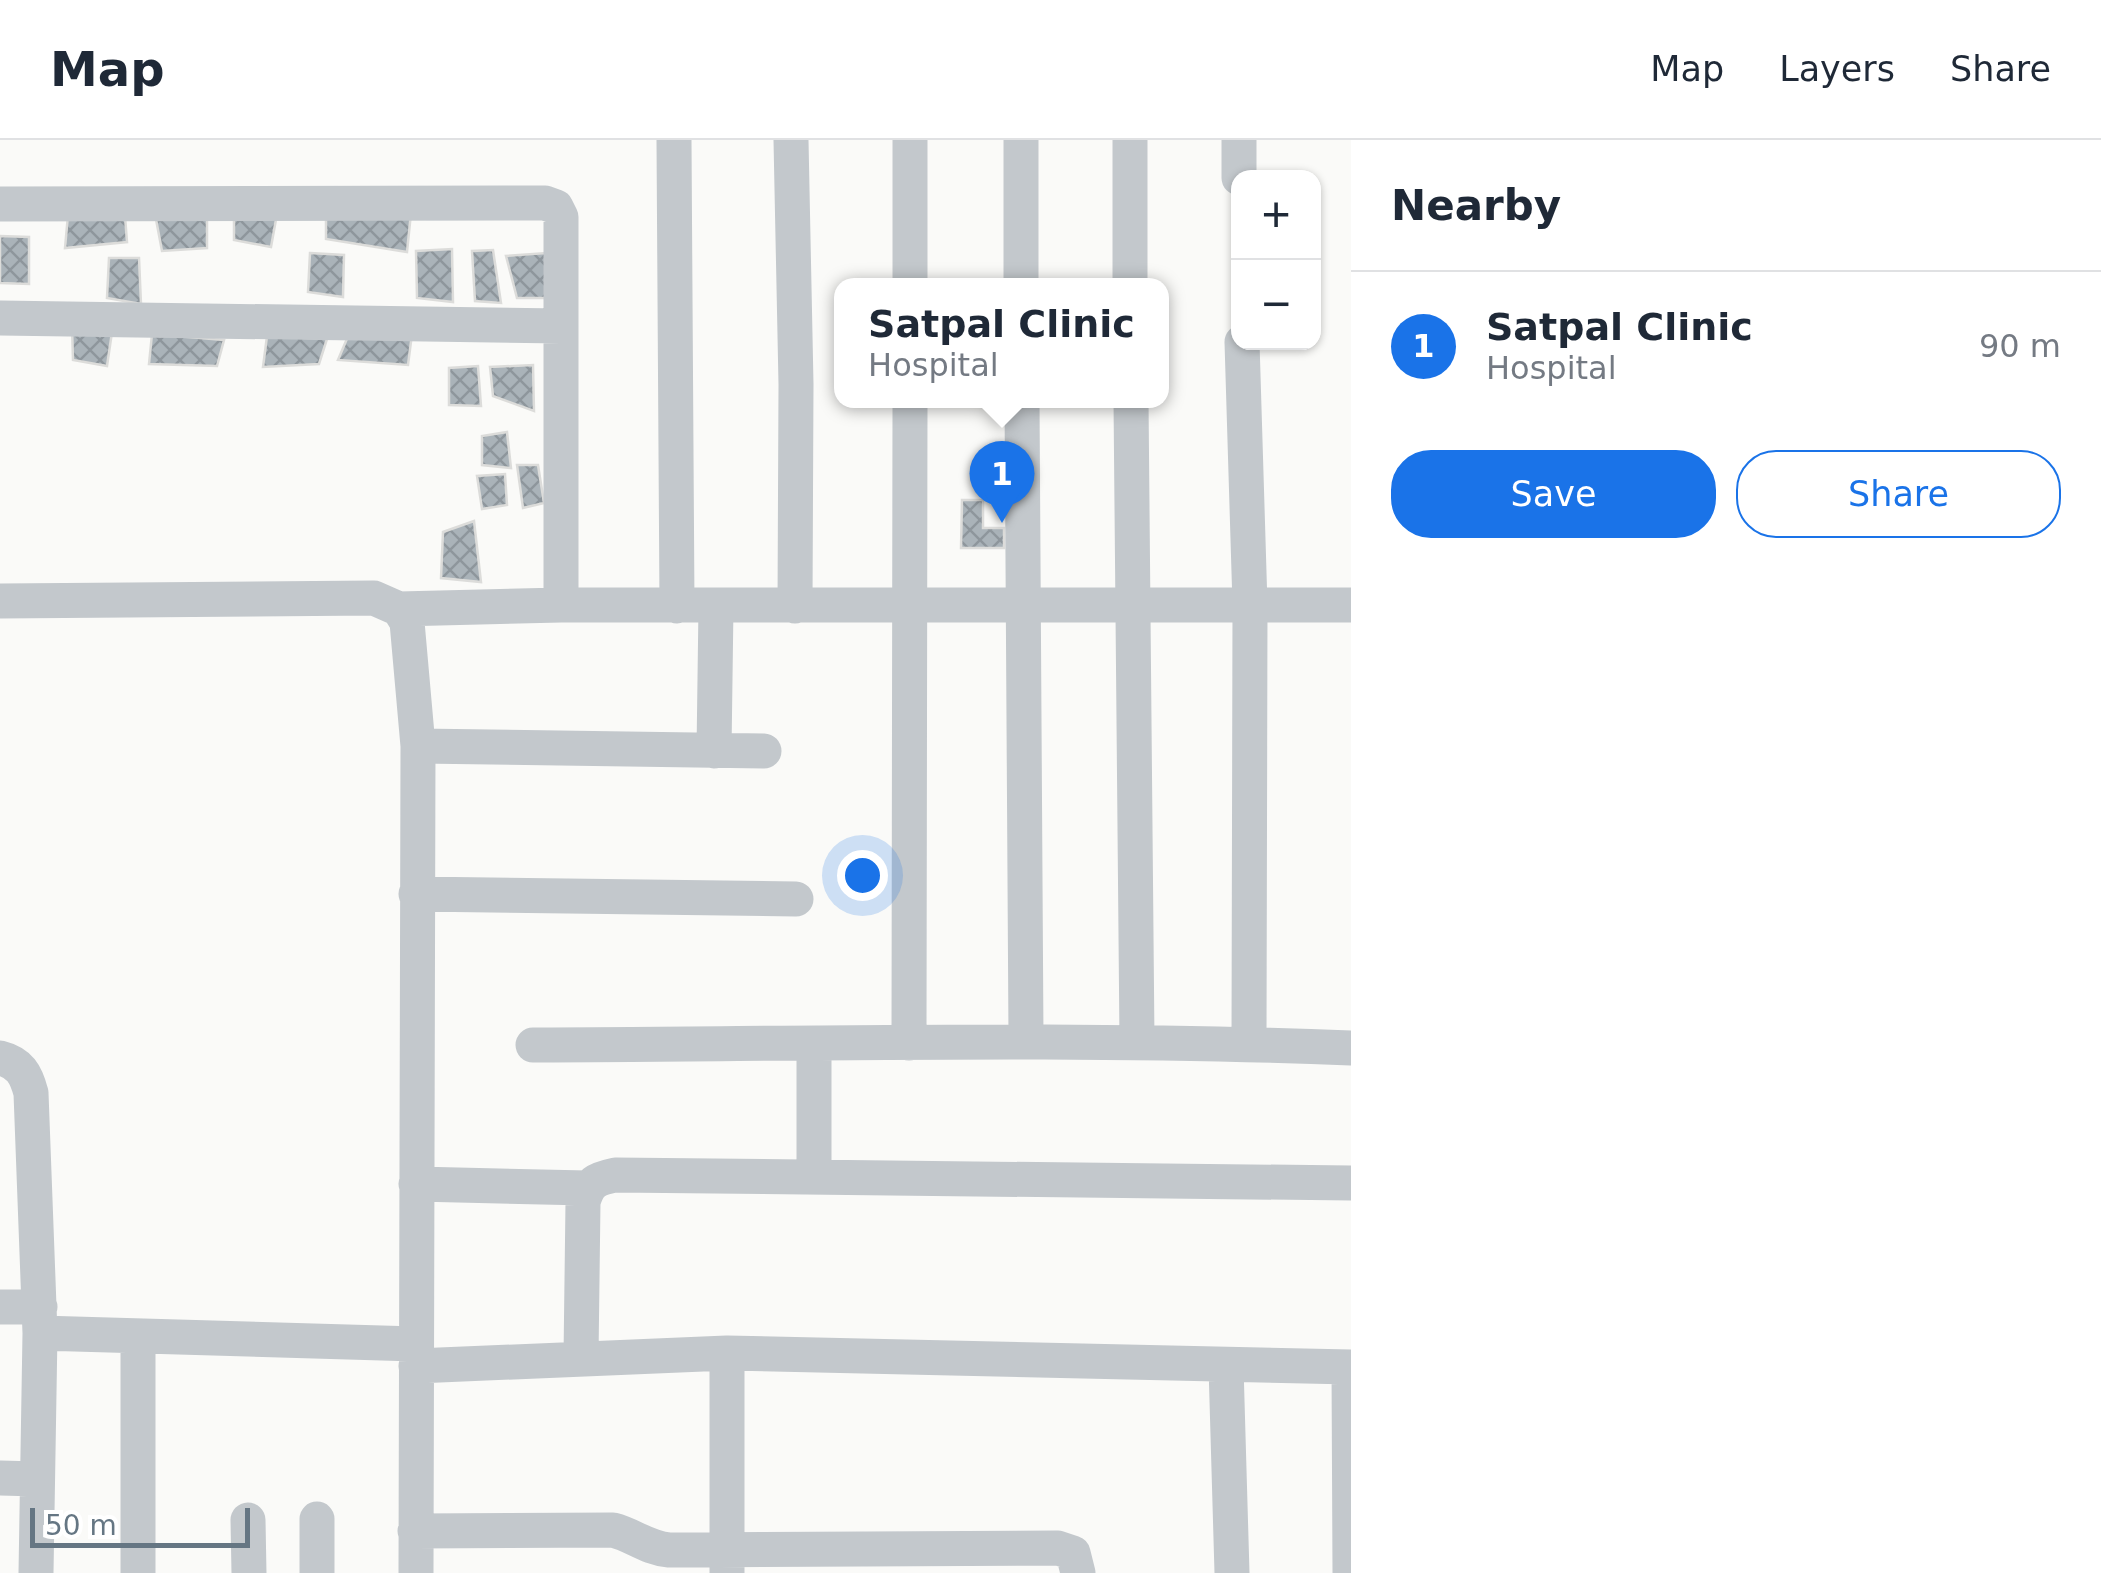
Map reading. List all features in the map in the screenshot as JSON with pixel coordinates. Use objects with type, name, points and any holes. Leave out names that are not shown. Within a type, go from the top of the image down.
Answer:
[{"type":"street","points":[[674,140],[677,606]]},
{"type":"street","points":[[791,140],[795,606]]},
{"type":"street","points":[[910,140],[910,278]]},
{"type":"street","points":[[1021,140],[1021,278]]},
{"type":"street","points":[[1130,140],[1130,278]]},
{"type":"street","points":[[1239,140],[1239,170]]},
{"type":"street","points":[[0,204],[556,207],[560,217],[562,326],[562,604]]},
{"type":"street","points":[[0,318],[562,326]]},
{"type":"street","points":[[1242,350],[1250,604],[1249,1044]]},
{"type":"street","points":[[909,1043],[910,408]]},
{"type":"street","points":[[1022,408],[1026,1040]]},
{"type":"street","points":[[1130,408],[1137,1042]]},
{"type":"street","points":[[0,601],[374,598],[399,609],[562,604],[1351,604]]},
{"type":"street","points":[[714,750],[716,606]]},
{"type":"street","points":[[399,609],[407,622],[410,641],[418,746],[416,1573]]},
{"type":"street","points":[[418,746],[764,752]]},
{"type":"street","points":[[416,894],[796,900]]},
{"type":"street","points":[[533,1045],[1026,1040],[1351,1048]]},
{"type":"street","points":[[814,1044],[814,1176]]},
{"type":"street","points":[[0,1058],[12,1060],[25,1073],[31,1093],[40,1320],[36,1573]]},
{"type":"street","points":[[581,1357],[583,1202],[587,1188],[596,1178],[615,1174],[1351,1183]]},
{"type":"street","points":[[416,1184],[587,1188]]},
{"type":"street","points":[[0,1307],[40,1320],[138,1336],[416,1355],[888,1355],[1350,1367],[1350,1573]]},
{"type":"street","points":[[138,1336],[138,1573]]},
{"type":"street","points":[[727,1353],[727,1562]]},
{"type":"street","points":[[1226,1366],[1232,1573]]},
{"type":"street","points":[[0,1478],[38,1479]]},
{"type":"street","points":[[248,1520],[249,1573]]},
{"type":"street","points":[[317,1520],[317,1573]]},
{"type":"street","points":[[415,1531],[612,1530],[626,1533],[649,1548],[727,1562],[906,1560],[1058,1548],[1073,1553],[1078,1573]]},
{"type":"building","points":[[326,211],[411,213],[407,252],[326,239]]},
{"type":"building","points":[[155,214],[207,215],[207,248],[162,251]]},
{"type":"building","points":[[277,214],[271,247],[234,240],[234,216]]},
{"type":"building","points":[[68,215],[125,216],[127,242],[65,248]]},
{"type":"building","points":[[0,236],[29,237],[29,284],[0,283]]},
{"type":"building","points":[[452,249],[453,302],[417,298],[416,251]]},
{"type":"building","points":[[493,250],[501,303],[475,301],[472,251]]},
{"type":"building","points":[[310,253],[344,255],[343,297],[308,292]]},
{"type":"building","points":[[546,253],[546,298],[517,298],[506,256]]},
{"type":"building","points":[[109,258],[139,258],[141,304],[107,298]]},
{"type":"building","points":[[72,327],[112,332],[107,366],[73,360]]},
{"type":"building","points":[[152,334],[224,340],[217,366],[149,364]]},
{"type":"building","points":[[349,334],[412,334],[408,365],[338,360]]},
{"type":"building","points":[[267,336],[327,339],[319,364],[263,367]]},
{"type":"building","points":[[533,365],[534,411],[493,396],[490,367]]},
{"type":"building","points":[[478,366],[481,406],[449,405],[449,368]]},
{"type":"building","points":[[507,432],[511,468],[482,465],[482,436]]},
{"type":"building","points":[[517,465],[538,465],[544,503],[523,508]]},
{"type":"building","points":[[505,474],[507,505],[482,509],[477,476]]},
{"type":"building","points":[[962,500],[983,500],[983,528],[1004,528],[1004,548],[961,548]]},
{"type":"building","points":[[474,521],[481,582],[441,578],[443,532]]},
{"type":"place","name":"Satpal Clinic","points":[[1002,523]]}]
